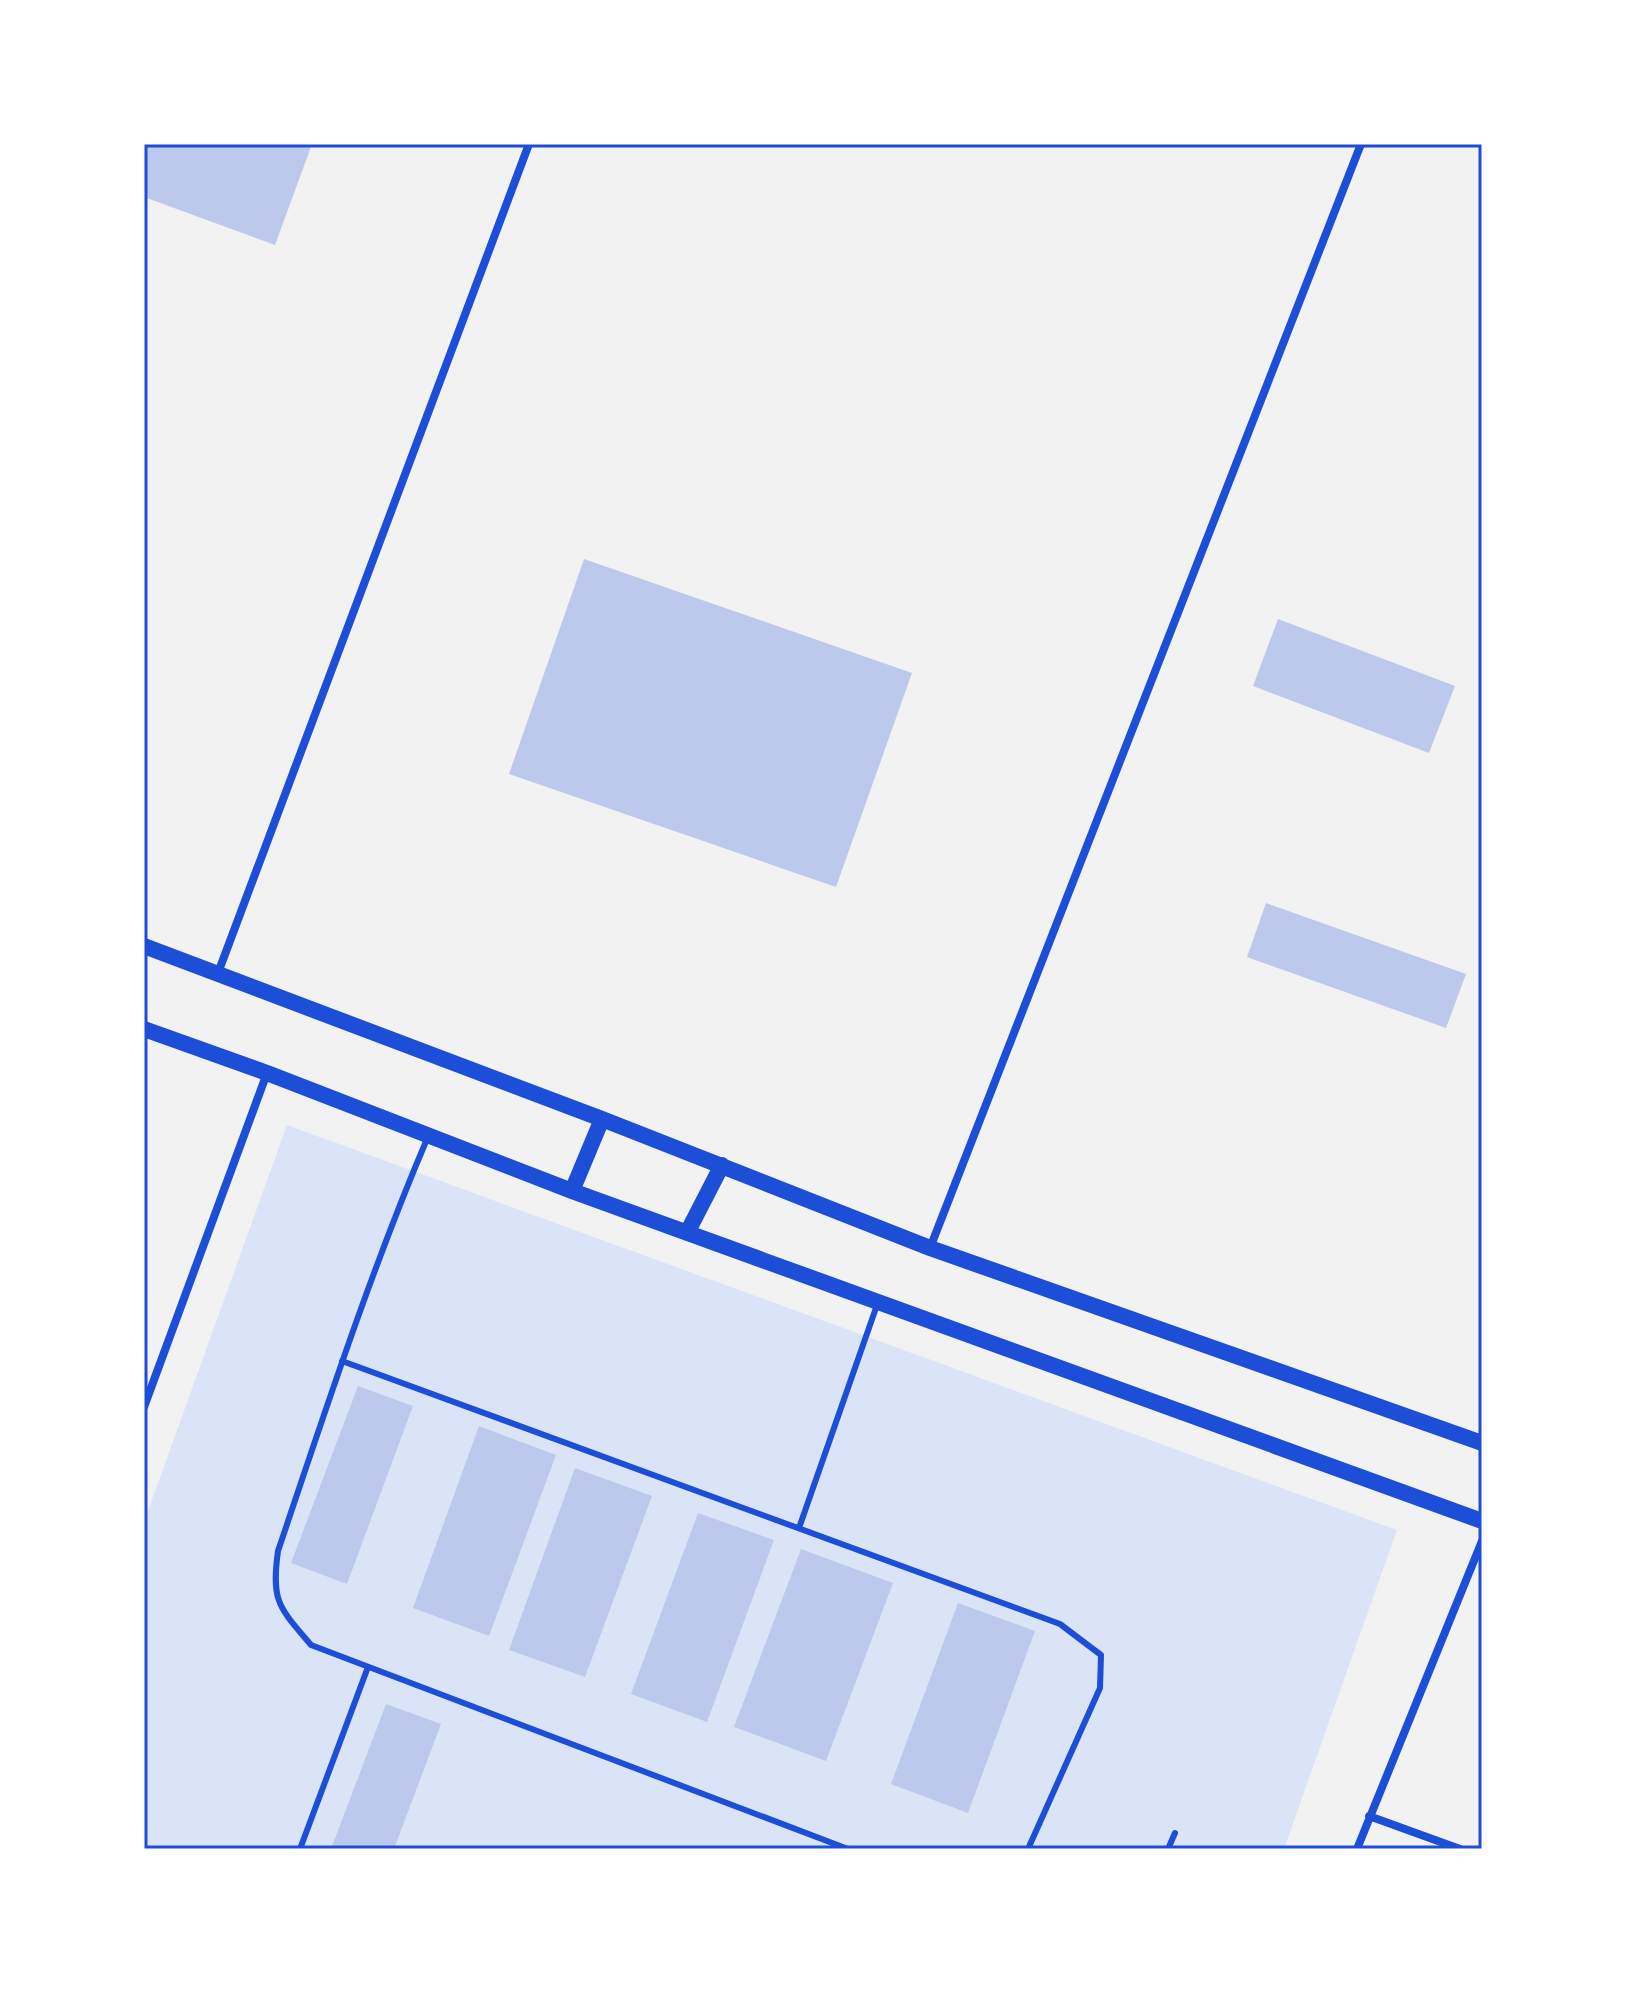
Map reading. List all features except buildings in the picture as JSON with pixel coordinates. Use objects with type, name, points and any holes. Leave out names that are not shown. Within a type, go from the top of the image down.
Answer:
[{"type":"main road","points":[[144,946],[722,1165],[930,1248],[1482,1443]]},
{"type":"main road","points":[[144,1029],[572,1191],[1482,1521]]},
{"type":"main road","points":[[572,1191],[602,1119]]},
{"type":"main road","points":[[687,1233],[722,1165]]},
{"type":"street","points":[[218,974],[529,144]]},
{"type":"street","points":[[930,1248],[1361,144]]},
{"type":"street","points":[[144,1407],[267,1073]]},
{"type":"street","points":[[1357,1849],[1482,1541]]},
{"type":"street","points":[[1369,1816],[1460,1849]]},
{"type":"lane","points":[[428,1135],[342,1361],[278,1551],[274,1582],[280,1608],[311,1645],[848,1849]]},
{"type":"lane","points":[[799,1528],[878,1302]]},
{"type":"lane","points":[[342,1361],[1060,1624],[1101,1655],[1100,1688],[1028,1849]]},
{"type":"lane","points":[[300,1849],[368,1667]]},
{"type":"lane","points":[[1168,1849],[1175,1833]]},
{"type":"shaded area","points":[[287,1125],[1397,1530],[1284,1849],[144,1849],[144,1522]]}]
